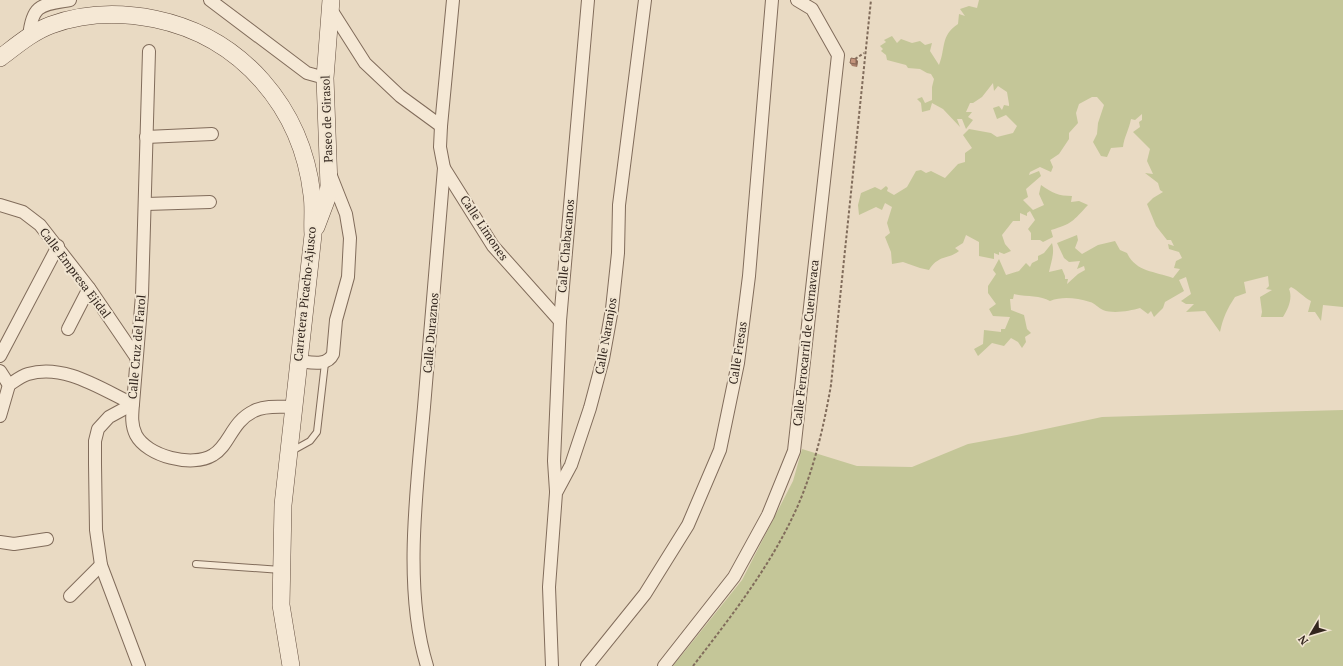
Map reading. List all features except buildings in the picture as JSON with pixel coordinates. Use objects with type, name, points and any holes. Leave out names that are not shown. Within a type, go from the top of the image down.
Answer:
[{"type":"main road","name":"Paseo de Girasol","points":[[312,235],[327,198],[329,171],[325,78],[331,4]]},
{"type":"main road","name":"Carretera Picacho-Ajusco","points":[[0,58],[29,37],[49,26],[68,19],[86,16],[126,15],[145,17],[185,26],[220,43],[252,69],[267,86],[290,121],[304,156],[312,196],[312,235],[283,505],[280,604],[291,666]]},
{"type":"street","points":[[29,37],[31,19],[37,10],[44,4],[70,0]]},
{"type":"street","points":[[210,0],[308,73],[325,78]]},
{"type":"street","name":"Calle Duraznos","points":[[427,666],[422,652],[416,612],[414,537],[444,168],[440,147],[441,126],[453,0]]},
{"type":"street","name":"Calle Chabacanos","points":[[556,493],[554,462],[560,321],[588,0]]},
{"type":"street","name":"Calle Naranjos","points":[[552,666],[549,587],[556,493],[570,465],[590,408],[606,345],[612,309],[618,253],[619,206],[645,0]]},
{"type":"street","name":"Calle Fresas","points":[[586,666],[645,594],[688,525],[720,450],[738,363],[747,291],[772,0]]},
{"type":"street","points":[[797,0],[812,9],[838,55]]},
{"type":"street","points":[[331,4],[365,63],[400,96],[441,126]]},
{"type":"street","name":"Calle Cruz del Farol","points":[[139,666],[101,565],[96,530],[95,441],[98,429],[109,417],[133,404],[142,295],[146,204],[148,51]]},
{"type":"street","name":"Calle Ferrocarril de Cuernavaca","points":[[664,666],[734,577],[768,515],[794,451],[838,55]]},
{"type":"street","points":[[146,137],[212,134]]},
{"type":"street","name":"Calle Limones","points":[[444,168],[493,246],[560,321]]},
{"type":"street","points":[[298,361],[325,363],[331,359],[333,354],[336,320],[348,277],[350,238],[346,214],[329,171]]},
{"type":"street","points":[[146,204],[210,202]]},
{"type":"street","name":"Calle Empresa Ejidal","points":[[0,205],[24,212],[40,225],[58,246],[89,288],[136,358]]},
{"type":"street","points":[[0,356],[58,246]]},
{"type":"street","points":[[68,329],[89,288]]},
{"type":"street","points":[[0,370],[9,385]]},
{"type":"street","points":[[0,416],[9,385],[26,375],[38,372],[64,372],[133,404],[132,423],[136,435],[143,444],[161,454],[186,461],[200,460],[212,456],[220,450],[236,424],[244,416],[255,410],[269,407],[293,407]]},
{"type":"street","points":[[0,542],[14,544],[47,539]]},
{"type":"street","points":[[70,596],[101,565]]},
{"type":"lane","points":[[288,453],[310,441],[318,432],[325,363]]},
{"type":"lane","points":[[196,564],[281,570]]},
{"type":"path","points":[[838,55],[854,60],[865,52]]},
{"type":"green space","points":[[979,0],[1343,0],[1343,307],[1323,305],[1321,321],[1315,312],[1308,312],[1311,301],[1291,287],[1289,289],[1290,296],[1287,311],[1283,317],[1261,317],[1262,312],[1260,297],[1272,290],[1266,289],[1269,286],[1268,276],[1244,282],[1246,293],[1235,297],[1222,322],[1220,332],[1205,311],[1186,312],[1194,304],[1186,304],[1181,301],[1191,294],[1186,277],[1179,280],[1184,291],[1165,302],[1163,308],[1154,317],[1151,311],[1148,314],[1140,308],[1112,312],[1103,310],[1092,303],[1080,299],[1065,298],[1050,301],[1042,298],[1014,294],[1013,299],[1010,299],[1011,310],[1024,315],[1027,329],[1031,333],[1025,337],[1026,342],[1022,348],[1018,342],[1011,338],[1004,346],[992,343],[978,356],[974,349],[983,344],[984,330],[1001,332],[1001,329],[1005,329],[1010,317],[993,316],[989,309],[996,304],[988,293],[988,286],[996,274],[993,270],[999,259],[1006,275],[1019,271],[1026,263],[1030,267],[1032,263],[1038,260],[1038,256],[1044,253],[1052,243],[1053,254],[1049,272],[1062,269],[1065,279],[1068,279],[1067,284],[1085,270],[1084,266],[1077,269],[1080,261],[1069,262],[1064,258],[1057,243],[1077,235],[1078,240],[1075,248],[1082,254],[1098,245],[1115,241],[1120,250],[1127,253],[1135,264],[1146,270],[1173,278],[1180,269],[1174,268],[1176,261],[1182,258],[1179,252],[1169,249],[1168,244],[1174,246],[1171,240],[1167,240],[1156,226],[1147,204],[1163,192],[1160,190],[1158,183],[1145,173],[1153,174],[1147,161],[1150,149],[1133,132],[1140,127],[1139,122],[1142,120],[1142,114],[1135,120],[1131,119],[1123,147],[1111,148],[1107,157],[1101,156],[1093,142],[1097,134],[1098,123],[1104,105],[1097,97],[1092,97],[1079,104],[1076,113],[1078,123],[1069,133],[1069,139],[1059,154],[1050,160],[1053,167],[1051,172],[1040,167],[1030,172],[1029,175],[1039,171],[1041,176],[1026,189],[1028,197],[1023,200],[1033,210],[1044,205],[1039,194],[1041,185],[1056,194],[1072,196],[1071,202],[1079,201],[1088,205],[1072,221],[1064,226],[1051,230],[1053,237],[1043,242],[1040,240],[1031,240],[1031,233],[1028,229],[1035,220],[1030,211],[1027,213],[1027,216],[1020,213],[1020,221],[1013,221],[1002,235],[1005,244],[1011,251],[1004,254],[999,252],[999,255],[994,253],[994,259],[979,256],[979,242],[966,235],[963,243],[955,248],[959,251],[951,256],[940,259],[929,270],[903,262],[892,264],[891,252],[885,237],[890,233],[887,223],[892,207],[885,203],[882,210],[876,207],[859,215],[858,205],[861,193],[875,187],[881,190],[886,186],[888,188],[887,191],[894,195],[907,187],[916,171],[921,170],[926,173],[931,171],[945,178],[958,164],[965,162],[965,153],[972,148],[963,135],[969,129],[991,133],[997,137],[1013,133],[1017,126],[1006,115],[997,119],[993,108],[999,106],[1002,110],[1004,105],[1009,106],[1009,104],[1007,92],[998,86],[994,91],[993,83],[982,97],[973,103],[970,103],[966,112],[972,112],[968,117],[973,120],[966,129],[962,119],[957,119],[960,127],[943,109],[932,103],[930,110],[922,112],[921,103],[917,99],[922,97],[925,103],[932,100],[932,87],[934,79],[931,74],[920,69],[908,68],[906,65],[887,60],[886,55],[881,51],[883,49],[880,46],[886,42],[884,40],[892,36],[897,43],[901,39],[912,43],[920,41],[925,45],[932,43],[930,51],[939,65],[948,33],[958,24],[959,14],[965,16],[960,9],[969,6],[977,8]]},
{"type":"green space","points":[[1343,410],[1343,666],[673,666],[742,580],[793,481],[802,449],[857,466],[912,467],[968,444],[1102,417]]}]
